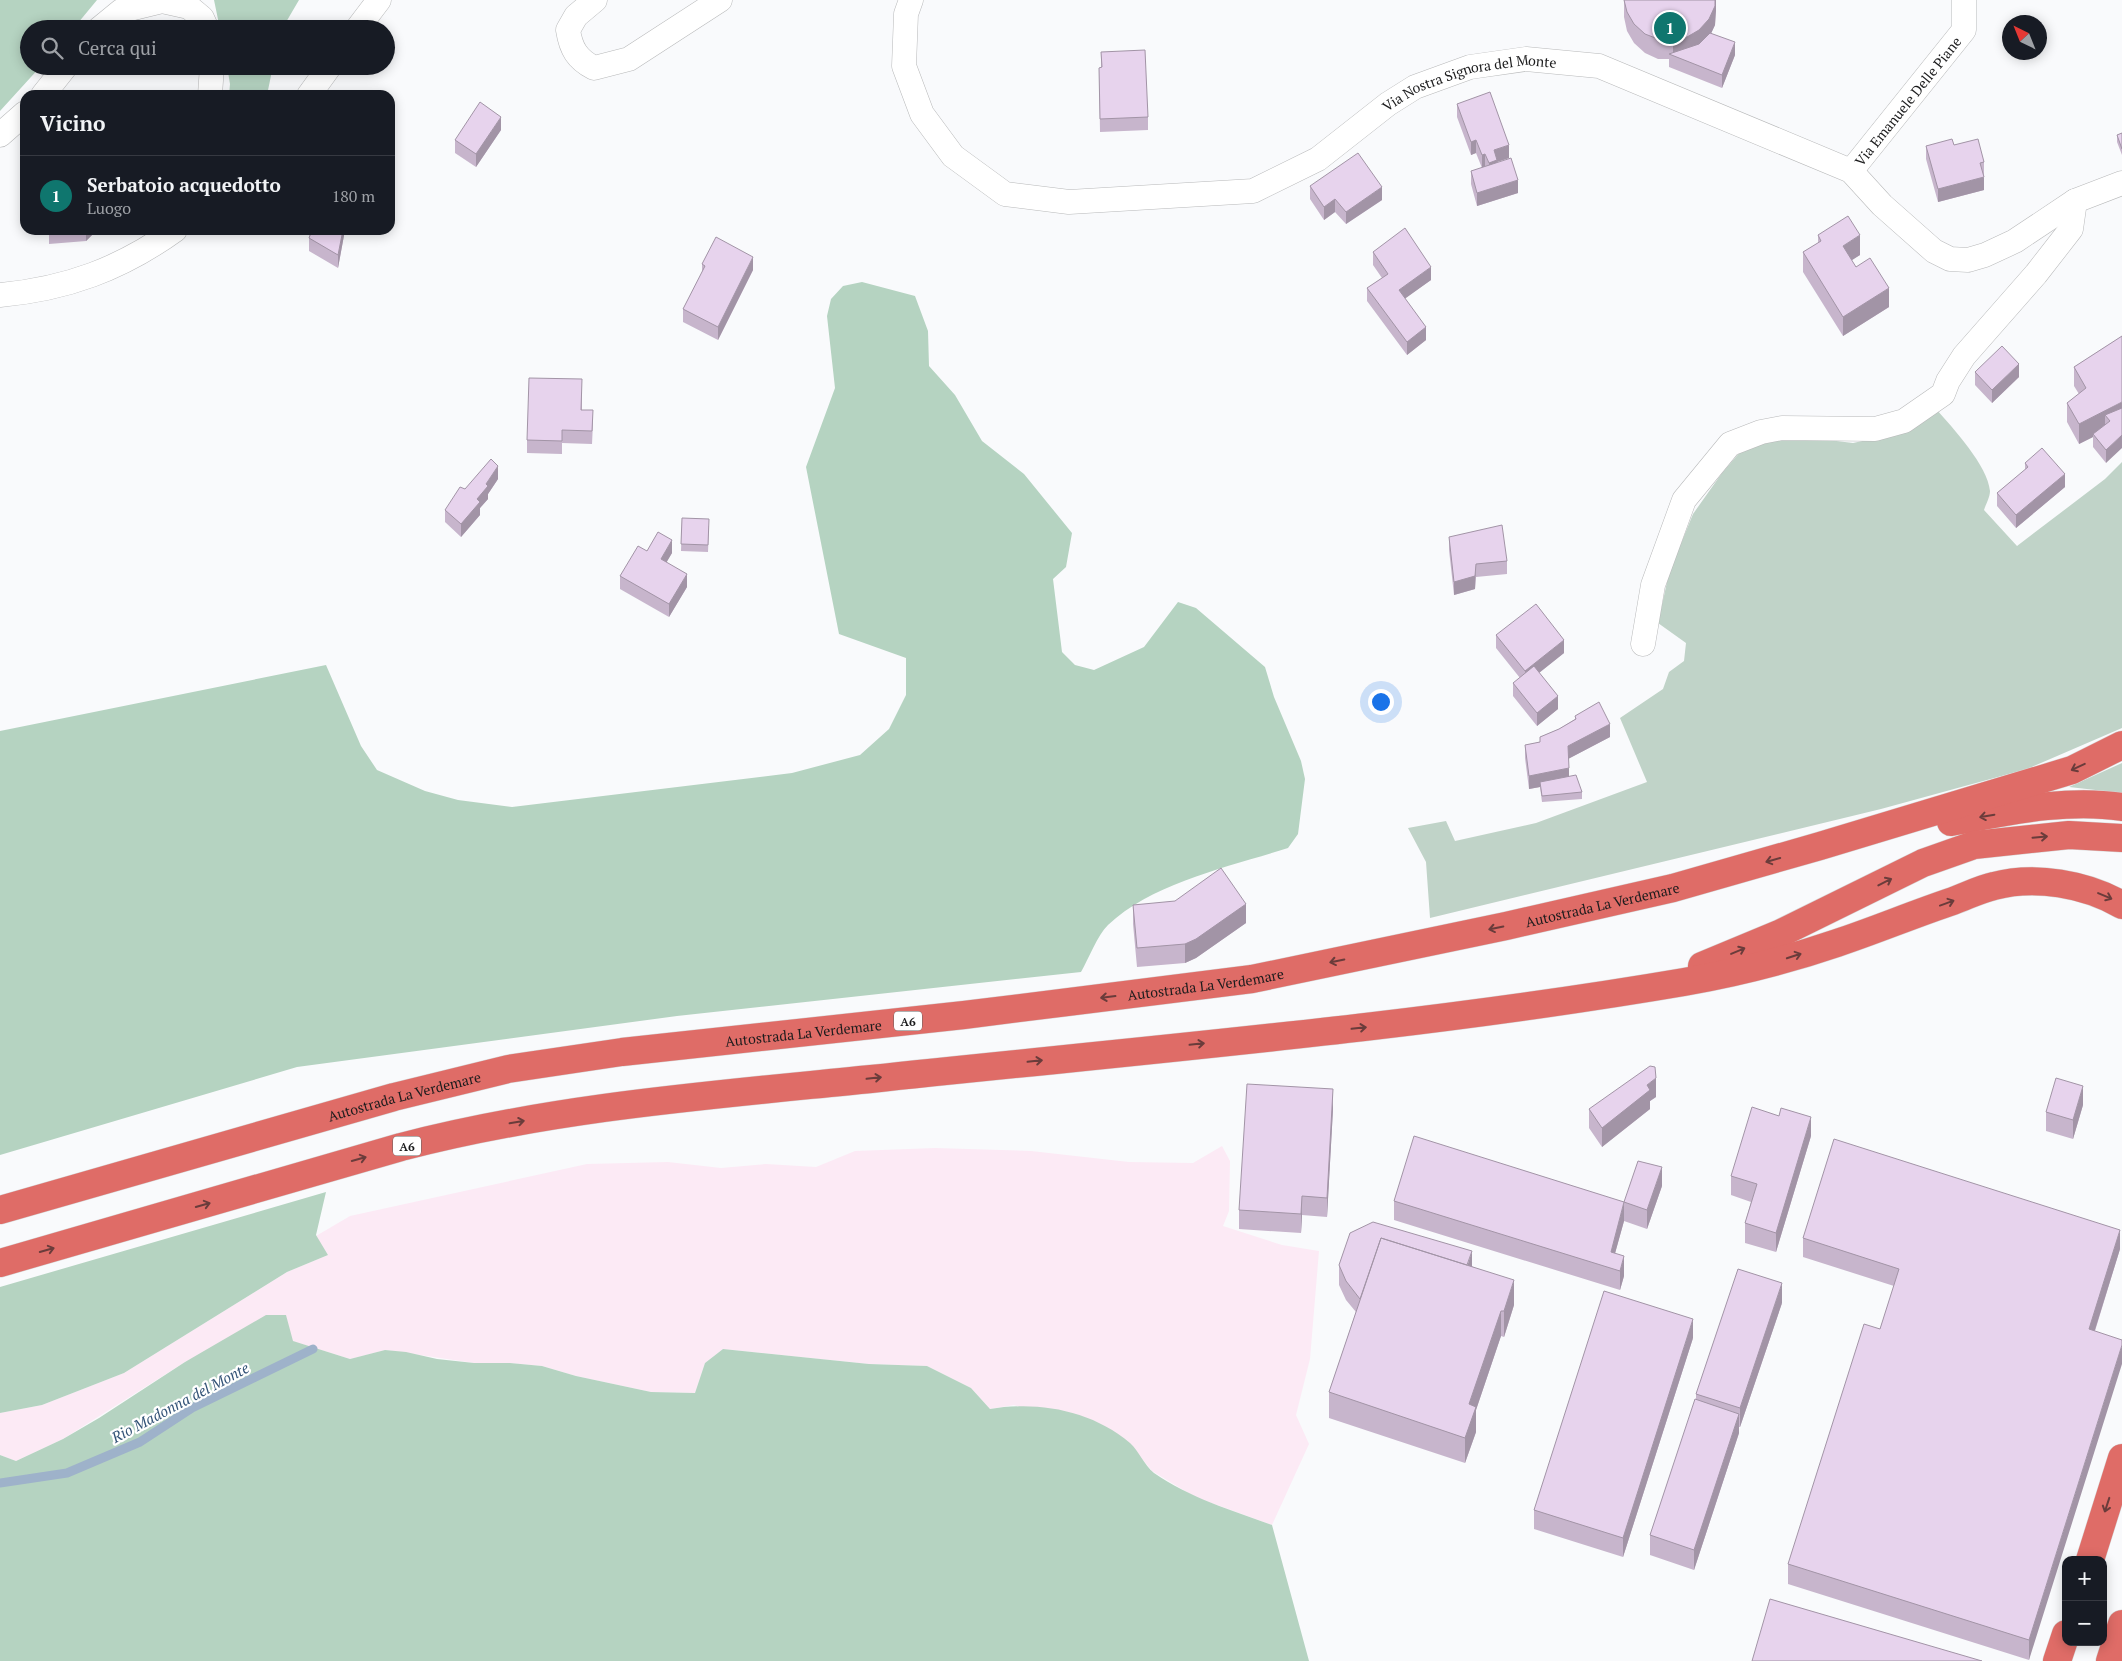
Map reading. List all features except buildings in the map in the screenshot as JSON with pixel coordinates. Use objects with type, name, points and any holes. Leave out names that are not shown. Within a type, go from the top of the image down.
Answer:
[{"type":"highway","points":[[1820,846],[2072,770],[2122,745]]},
{"type":"highway","points":[[1820,846],[2012,811],[2073,805],[2122,807]]},
{"type":"highway","points":[[1627,992],[1703,966],[1745,948],[1923,863],[1974,845],[2069,834],[2122,838]]},
{"type":"highway","name":"Autostrada La Verdemare","points":[[0,1210],[394,1097],[508,1069],[622,1052],[964,1016],[1252,979],[1506,926],[1673,888],[1820,846]]},
{"type":"highway","points":[[1627,992],[1717,976],[1778,961],[1838,942],[1997,885],[2044,882],[2082,887],[2122,905]]},
{"type":"highway","name":"A6","points":[[0,1263],[467,1130],[630,1106],[1380,1026],[1548,1005],[1627,992]]},
{"type":"highway","points":[[2091,1556],[2122,1458]]},
{"type":"highway","points":[[2110,1661],[2122,1624]]},
{"type":"highway","points":[[2057,1661],[2062,1646]]},
{"type":"street","points":[[365,20],[379,0]]},
{"type":"street","points":[[595,0],[576,16],[568,30],[571,46],[576,56],[594,68],[629,59],[720,0]]},
{"type":"street","name":"Via Emanuele Delle Piane","points":[[1851,171],[1964,30],[1964,0]]},
{"type":"street","points":[[110,20],[121,11],[162,1],[189,7],[203,20]]},
{"type":"street","name":"Via Nostra Signora del Monte","points":[[914,5],[904,66],[922,114],[953,156],[1005,194],[1069,202],[1253,191],[1318,159],[1388,104],[1416,86],[1470,67],[1526,59],[1598,66],[1851,171],[1882,205],[1934,251],[1950,259],[1968,260],[1985,256],[2015,241],[2075,201],[2122,183]]},
{"type":"street","points":[[47,90],[59,75]]},
{"type":"street","points":[[210,90],[211,75]]},
{"type":"street","points":[[313,90],[323,75]]},
{"type":"street","points":[[0,135],[20,117]]},
{"type":"street","points":[[1643,644],[1653,585],[1684,500],[1730,444],[1761,432],[1782,428],[1875,429],[1904,421],[1943,394],[1948,381],[1964,356],[2036,274],[2071,229],[2075,201]]},
{"type":"street","points":[[0,295],[37,292],[120,265],[167,235]]},
{"type":"shaded area","points":[[1222,1146],[1230,1161],[1229,1211],[1223,1226],[1282,1245],[1319,1251],[1310,1359],[1296,1415],[1309,1444],[1272,1525],[1195,1497],[1152,1471],[1130,1444],[1014,1405],[990,1409],[971,1388],[927,1366],[869,1364],[723,1349],[705,1363],[695,1393],[651,1392],[576,1376],[542,1366],[510,1363],[474,1363],[386,1350],[350,1359],[292,1341],[286,1315],[185,1362],[63,1439],[16,1461],[0,1455],[0,1413],[42,1405],[124,1373],[287,1272],[328,1255],[316,1236],[350,1216],[587,1164],[668,1162],[721,1168],[766,1164],[816,1167],[855,1151],[935,1148],[1031,1151],[1129,1162],[1193,1163]]},
{"type":"green space","points":[[0,0],[97,0],[80,20],[20,20],[20,75],[33,75],[0,111]]},
{"type":"green space","points":[[214,0],[299,0],[287,20],[218,20]]},
{"type":"green space","points":[[228,75],[271,75],[268,90],[229,90]]},
{"type":"green space","points":[[862,282],[915,296],[928,331],[929,366],[955,395],[982,441],[1024,474],[1072,533],[1066,567],[1053,579],[1062,652],[1075,665],[1094,670],[1144,647],[1178,602],[1196,608],[1265,667],[1274,697],[1301,761],[1305,779],[1298,834],[1288,848],[1217,869],[1147,898],[1127,910],[1108,925],[1097,941],[1081,972],[677,1016],[297,1067],[0,1155],[0,731],[326,665],[361,746],[377,770],[425,791],[458,800],[512,807],[792,773],[860,755],[889,729],[906,695],[906,658],[839,634],[806,467],[835,388],[827,316],[831,299],[843,286]]},
{"type":"green space","points":[[1936,409],[1969,448],[1983,470],[1990,491],[1984,510],[2017,546],[2105,479],[2122,462],[2122,728],[2027,769],[1881,809],[1430,918],[1426,862],[1408,828],[1446,821],[1455,841],[1536,823],[1647,782],[1620,718],[1663,689],[1669,672],[1684,661],[1686,643],[1658,623],[1669,573],[1693,514],[1722,473],[1741,451],[1787,435],[1853,443],[1905,432]]},
{"type":"green space","points":[[2122,763],[2122,793],[2069,787]]},
{"type":"green space","points":[[326,1192],[316,1235],[328,1255],[287,1272],[124,1373],[42,1405],[0,1413],[0,1287]]},
{"type":"green space","points":[[266,1315],[286,1315],[293,1341],[350,1359],[385,1350],[406,1352],[437,1359],[474,1363],[510,1363],[542,1366],[576,1376],[651,1392],[695,1393],[705,1363],[723,1349],[869,1364],[927,1366],[971,1388],[990,1409],[1027,1406],[1063,1411],[1081,1416],[1115,1432],[1130,1443],[1150,1470],[1182,1490],[1211,1503],[1272,1525],[1309,1661],[0,1661],[0,1455],[16,1461],[63,1439],[185,1362]]},
{"type":"waterway","name":"Rio Madonna del Monte","points":[[0,1483],[67,1473],[140,1442],[192,1408],[313,1349]]},
{"type":"place","name":"Serbatoio acquedotto","points":[[1670,28]]}]
